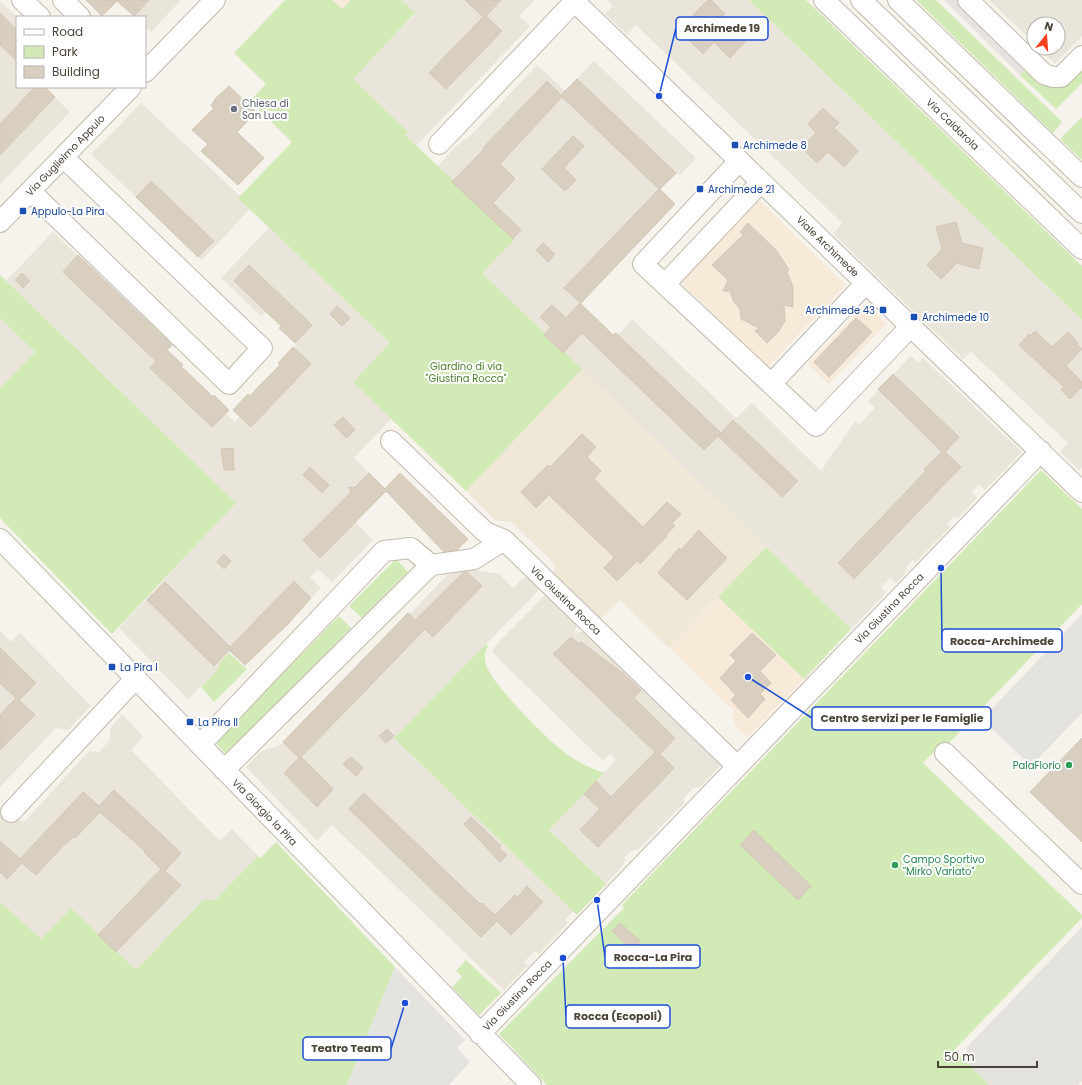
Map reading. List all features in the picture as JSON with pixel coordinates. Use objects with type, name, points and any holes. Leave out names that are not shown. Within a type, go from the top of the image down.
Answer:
[{"type":"street","points":[[22,0],[39,16]]},
{"type":"street","points":[[63,0],[79,16]]},
{"type":"street","points":[[146,71],[215,0]]},
{"type":"street","name":"Via Caldarola","points":[[824,0],[1082,249]]},
{"type":"street","points":[[861,0],[1082,213]]},
{"type":"street","points":[[898,0],[1082,177]]},
{"type":"street","points":[[968,0],[1044,74],[1053,78],[1061,77],[1082,56]]},
{"type":"street","points":[[439,144],[574,1]]},
{"type":"street","name":"Viale Archimede","points":[[574,1],[1082,492]]},
{"type":"street","name":"Via Guglielmo Appulo","points":[[0,222],[63,157],[122,90]]},
{"type":"street","points":[[30,191],[229,384],[262,348],[63,157]]},
{"type":"street","points":[[739,161],[643,264],[816,426],[911,326]]},
{"type":"street","points":[[665,284],[761,182]]},
{"type":"street","points":[[771,384],[866,283]]},
{"type":"street","name":"Via Giustina Rocca","points":[[391,441],[485,532],[504,540],[737,766]]},
{"type":"street","name":"Via Giustina Rocca","points":[[480,1034],[1040,451]]},
{"type":"street","name":"Via Giorgio la Pira","points":[[0,538],[531,1085]]},
{"type":"street","points":[[224,770],[431,565],[474,560],[504,540]]},
{"type":"street","points":[[200,745],[384,551],[411,548],[431,565]]},
{"type":"street","points":[[11,812],[136,678]]},
{"type":"street","points":[[945,753],[1082,884]]},
{"type":"shaded area","points":[[86,0],[181,0],[151,32],[146,27],[146,16],[134,16],[117,1],[102,16]]},
{"type":"shaded area","points":[[332,0],[351,0],[342,9]]},
{"type":"shaded area","points":[[401,0],[535,0],[519,16],[530,26],[416,146],[405,135],[408,132],[352,79],[415,14]]},
{"type":"shaded area","points":[[607,0],[749,0],[1082,320],[1082,467],[1079,470],[1060,452],[1068,443],[971,352],[963,359],[833,234],[842,223],[636,25],[627,35],[605,14],[613,6]]},
{"type":"shaded area","points":[[944,0],[959,0],[1028,67],[1020,75]]},
{"type":"shaded area","points":[[989,0],[1082,0],[1082,36],[1066,53],[1066,16],[1026,16],[1026,35]]},
{"type":"shaded area","points":[[0,1],[16,16],[16,88],[46,88],[70,112],[0,184]]},
{"type":"shaded area","points":[[1047,56],[1063,56],[1055,64]]},
{"type":"shaded area","points":[[594,61],[696,158],[680,175],[676,174],[660,189],[675,204],[580,304],[613,335],[616,333],[618,335],[632,319],[736,418],[752,403],[821,471],[855,421],[859,425],[875,408],[868,401],[911,356],[919,363],[923,358],[1022,452],[985,490],[979,485],[972,492],[977,498],[957,519],[954,517],[947,524],[950,527],[915,563],[913,560],[906,568],[908,570],[896,583],[890,578],[881,587],[886,593],[851,629],[482,273],[438,166],[455,147],[471,135],[537,65],[565,91]]},
{"type":"shaded area","points":[[141,103],[240,196],[239,198],[250,209],[202,260],[91,154]]},
{"type":"shaded area","points":[[759,200],[846,285],[767,367],[680,282]]},
{"type":"shaded area","points":[[269,228],[390,343],[354,382],[392,418],[354,458],[385,488],[400,473],[468,539],[449,558],[386,491],[355,522],[373,540],[332,582],[318,569],[310,577],[321,588],[245,665],[230,651],[218,664],[221,667],[188,699],[119,628],[236,503],[6,281],[53,232],[172,345],[166,352],[228,411],[226,414],[235,422],[240,416],[235,412],[295,349],[296,341],[266,312],[261,316],[221,278]]},
{"type":"shaded area","points":[[866,304],[887,324],[829,384],[808,364]]},
{"type":"shaded area","points":[[0,318],[35,352],[0,388]]},
{"type":"shaded area","points":[[582,369],[766,547],[669,648],[620,600],[599,620],[554,577],[554,563],[510,521],[496,521],[466,491]]},
{"type":"shaded area","points":[[469,569],[499,574],[513,588],[522,579],[528,577],[540,589],[394,738],[573,911],[565,920],[568,923],[539,954],[535,951],[524,962],[528,966],[504,990],[332,825],[317,841],[246,767],[260,752],[282,744],[408,613],[411,613],[451,571]]},
{"type":"shaded area","points":[[546,594],[577,623],[574,633],[583,632],[721,765],[700,787],[693,788],[683,799],[685,802],[639,849],[631,851],[625,857],[624,864],[606,884],[549,830],[616,760],[610,754],[603,761],[493,653],[494,647]]},
{"type":"shaded area","points":[[718,597],[804,679],[747,737],[734,724],[734,711],[669,648]]},
{"type":"shaded area","points":[[1082,614],[1082,713],[1031,766],[982,719]]},
{"type":"shaded area","points":[[0,631],[11,642],[20,633],[91,706],[68,730],[56,728],[0,787]]},
{"type":"shaded area","points":[[122,714],[143,736],[131,750],[220,841],[232,829],[258,856],[215,900],[203,900],[136,971],[71,908],[41,940],[0,902],[0,813],[8,821],[25,821],[89,751],[99,752],[110,740],[110,729]]},
{"type":"shaded area","points":[[1082,927],[1082,1081],[1078,1085],[990,1085],[961,1057],[968,1050],[966,1048]]},
{"type":"shaded area","points":[[395,967],[465,1040],[457,1048],[470,1062],[449,1085],[347,1085]]},
{"type":"green space","name":"Giardino di via \"Giustina Rocca\"","points":[[285,0],[332,0],[342,9],[351,0],[401,0],[415,13],[353,79],[408,132],[405,135],[515,239],[482,273],[582,369],[466,491],[353,382],[390,343],[238,198],[292,142],[250,101],[266,84],[234,53]]},
{"type":"green space","points":[[749,0],[806,0],[1082,266],[1082,320]]},
{"type":"green space","points":[[936,0],[1062,122],[1053,133],[917,1]]},
{"type":"green space","points":[[1027,68],[1082,69],[1082,83],[1056,109],[1020,75]]},
{"type":"green space","points":[[1082,117],[1082,160],[1060,139]]},
{"type":"green space","points":[[0,275],[236,503],[112,634],[0,518],[0,388],[35,352],[0,318]]},
{"type":"green space","points":[[1041,470],[1082,509],[1082,604],[944,748],[941,745],[923,763],[1082,915],[1082,918],[954,1050],[990,1085],[547,1085],[499,1034],[624,908],[622,905]]},
{"type":"green space","points":[[766,547],[851,629],[804,679],[718,597]]},
{"type":"green space","points":[[396,559],[408,572],[362,618],[349,606]]},
{"type":"green space","points":[[339,616],[351,628],[227,755],[215,742]]},
{"type":"green space","points":[[486,644],[488,646],[485,656],[487,667],[500,687],[523,714],[548,739],[568,755],[585,765],[604,773],[549,830],[606,884],[577,915],[394,738]]},
{"type":"green space","points":[[229,653],[247,669],[214,702],[201,687],[220,667],[218,664]]},
{"type":"green space","points":[[276,842],[395,967],[347,1085],[0,1085],[0,902],[41,939],[71,908],[136,970],[203,900],[215,900],[258,856],[260,858]]},
{"type":"green space","points":[[466,960],[501,993],[479,1015],[452,987],[462,977],[456,971]]},
{"type":"building","points":[[86,0],[149,0],[134,16],[117,1],[102,16]]},
{"type":"building","points":[[465,0],[501,0],[486,16],[502,31],[446,89],[429,73],[483,17]]},
{"type":"building","points":[[708,0],[711,0],[725,14],[720,18],[745,42],[730,58],[714,42],[703,54],[688,39],[703,23],[693,15]]},
{"type":"building","points":[[0,13],[16,29],[16,60],[0,45]]},
{"type":"building","points":[[577,79],[676,173],[660,189],[675,204],[581,303],[564,288],[659,189],[575,109],[562,97],[500,164],[515,179],[493,203],[521,230],[513,239],[452,182],[547,81],[561,95]]},
{"type":"building","points":[[229,86],[256,112],[237,132],[264,158],[238,185],[201,151],[208,144],[192,130],[214,108],[211,106],[215,99]]},
{"type":"building","points":[[34,88],[46,88],[55,97],[0,155],[0,124]]},
{"type":"building","points":[[823,108],[839,123],[834,128],[858,151],[844,167],[828,152],[817,163],[802,148],[816,133],[808,124]]},
{"type":"building","points":[[573,136],[584,146],[564,168],[576,180],[565,191],[542,169]]},
{"type":"building","points":[[151,181],[214,241],[198,257],[136,197]]},
{"type":"building","points":[[956,222],[962,243],[983,248],[979,269],[957,263],[941,279],[927,265],[942,249],[936,227]]},
{"type":"building","points":[[748,223],[777,251],[789,270],[787,272],[793,287],[793,307],[784,305],[785,321],[778,332],[767,343],[755,331],[759,328],[741,319],[740,309],[734,302],[730,291],[723,291],[728,280],[712,265],[743,235],[740,232]]},
{"type":"building","points":[[543,243],[555,254],[548,262],[536,250]]},
{"type":"building","points":[[78,255],[172,345],[167,350],[183,365],[181,366],[213,397],[214,395],[229,410],[212,427],[150,368],[156,361],[63,272]]},
{"type":"building","points":[[249,265],[312,325],[295,343],[279,328],[281,326],[234,281]]},
{"type":"building","points":[[22,273],[30,281],[23,288],[15,280]]},
{"type":"building","points":[[580,303],[613,335],[616,333],[721,433],[704,450],[582,333],[563,353],[544,335],[551,327],[540,317],[552,305],[566,318]]},
{"type":"building","points":[[337,306],[350,318],[342,326],[330,314]]},
{"type":"building","points":[[856,318],[872,332],[829,377],[814,362]]},
{"type":"building","points":[[1035,331],[1052,347],[1068,332],[1082,349],[1066,366],[1082,382],[1082,387],[1070,399],[1061,390],[1064,387],[1019,345],[1029,334],[1030,336]]},
{"type":"building","points":[[293,347],[311,364],[251,427],[233,410],[248,394],[250,396],[280,365],[278,363]]},
{"type":"building","points":[[893,374],[959,437],[945,452],[961,467],[854,579],[838,563],[926,471],[924,469],[942,452],[878,389]]},
{"type":"building","points":[[343,417],[355,430],[346,438],[334,425]]},
{"type":"building","points":[[733,420],[798,481],[782,497],[718,436]]},
{"type":"building","points":[[582,434],[596,447],[587,457],[601,471],[594,479],[643,527],[667,502],[681,514],[672,523],[675,526],[666,535],[667,536],[640,564],[637,561],[617,581],[604,568],[614,557],[549,495],[536,508],[521,492],[548,465],[550,467]]},
{"type":"building","points":[[233,448],[234,470],[224,470],[221,449]]},
{"type":"building","points":[[310,467],[329,485],[322,493],[303,475]]},
{"type":"building","points":[[369,473],[385,489],[400,473],[468,539],[457,550],[444,552],[386,491],[320,558],[303,540],[351,492],[349,487],[354,488]]},
{"type":"building","points":[[699,530],[727,558],[687,600],[658,573],[679,548],[681,550]]},
{"type":"building","points":[[224,554],[231,561],[224,569],[217,562]]},
{"type":"building","points":[[464,572],[467,572],[482,586],[433,637],[425,629],[301,757],[333,789],[317,807],[284,773],[299,758],[283,742],[408,613],[415,620]]},
{"type":"building","points":[[294,581],[311,598],[289,623],[245,665],[229,650],[214,666],[147,600],[165,582],[230,647]]},
{"type":"building","points":[[752,633],[776,655],[760,671],[771,683],[760,694],[765,699],[748,718],[731,700],[736,695],[720,678],[736,661],[730,655]]},
{"type":"building","points":[[571,637],[579,644],[581,642],[624,674],[641,690],[634,698],[675,738],[660,754],[674,768],[598,847],[580,830],[600,809],[584,794],[596,781],[611,797],[655,752],[553,654]]},
{"type":"building","points":[[0,648],[36,683],[19,700],[35,715],[0,750],[0,715],[16,698],[0,683]]},
{"type":"building","points":[[387,729],[394,736],[386,743],[379,736]]},
{"type":"building","name":"PalaFlorio","points":[[1082,738],[1082,842],[1030,792]]},
{"type":"building","points":[[351,757],[363,768],[356,776],[343,764]]},
{"type":"building","points":[[114,790],[181,853],[165,871],[181,885],[116,952],[98,935],[161,869],[144,852],[145,851],[100,812],[75,838],[73,837],[62,847],[36,875],[22,863],[7,879],[0,872],[0,841],[20,859],[83,792],[99,806]]},
{"type":"building","points":[[364,793],[480,904],[482,903],[495,915],[515,895],[518,897],[527,886],[543,902],[511,935],[497,921],[481,937],[349,809]]},
{"type":"building","points":[[471,817],[501,846],[499,848],[507,855],[500,862],[464,824]]},
{"type":"building","points":[[754,830],[811,886],[798,900],[740,845]]},
{"type":"building","points":[[620,923],[640,941],[633,951],[612,931]]},
{"type":"place","name":"Archimede 19","points":[[659,96]]},
{"type":"place","name":"Chiesa di San Luca","points":[[234,109]]},
{"type":"place","name":"Archimede 8","points":[[735,145]]},
{"type":"place","name":"Archimede 21","points":[[700,189]]},
{"type":"place","name":"Appulo-La Pira","points":[[23,211]]},
{"type":"place","name":"Archimede 43","points":[[883,310]]},
{"type":"place","name":"Archimede 10","points":[[914,317]]},
{"type":"place","name":"Rocca-Archimede","points":[[941,568]]},
{"type":"place","name":"La Pira I","points":[[112,667]]},
{"type":"place","name":"Centro Servizi per le Famiglie","points":[[748,677]]},
{"type":"place","name":"La Pira II","points":[[190,722]]},
{"type":"place","name":"PalaFlorio","points":[[1069,765]]},
{"type":"place","name":"Campo Sportivo \"Mirko Variato\"","points":[[895,865]]},
{"type":"place","name":"Rocca-La Pira","points":[[597,900]]},
{"type":"place","name":"Rocca (Ecopoli)","points":[[563,958]]},
{"type":"place","name":"Teatro Team","points":[[405,1003]]}]
